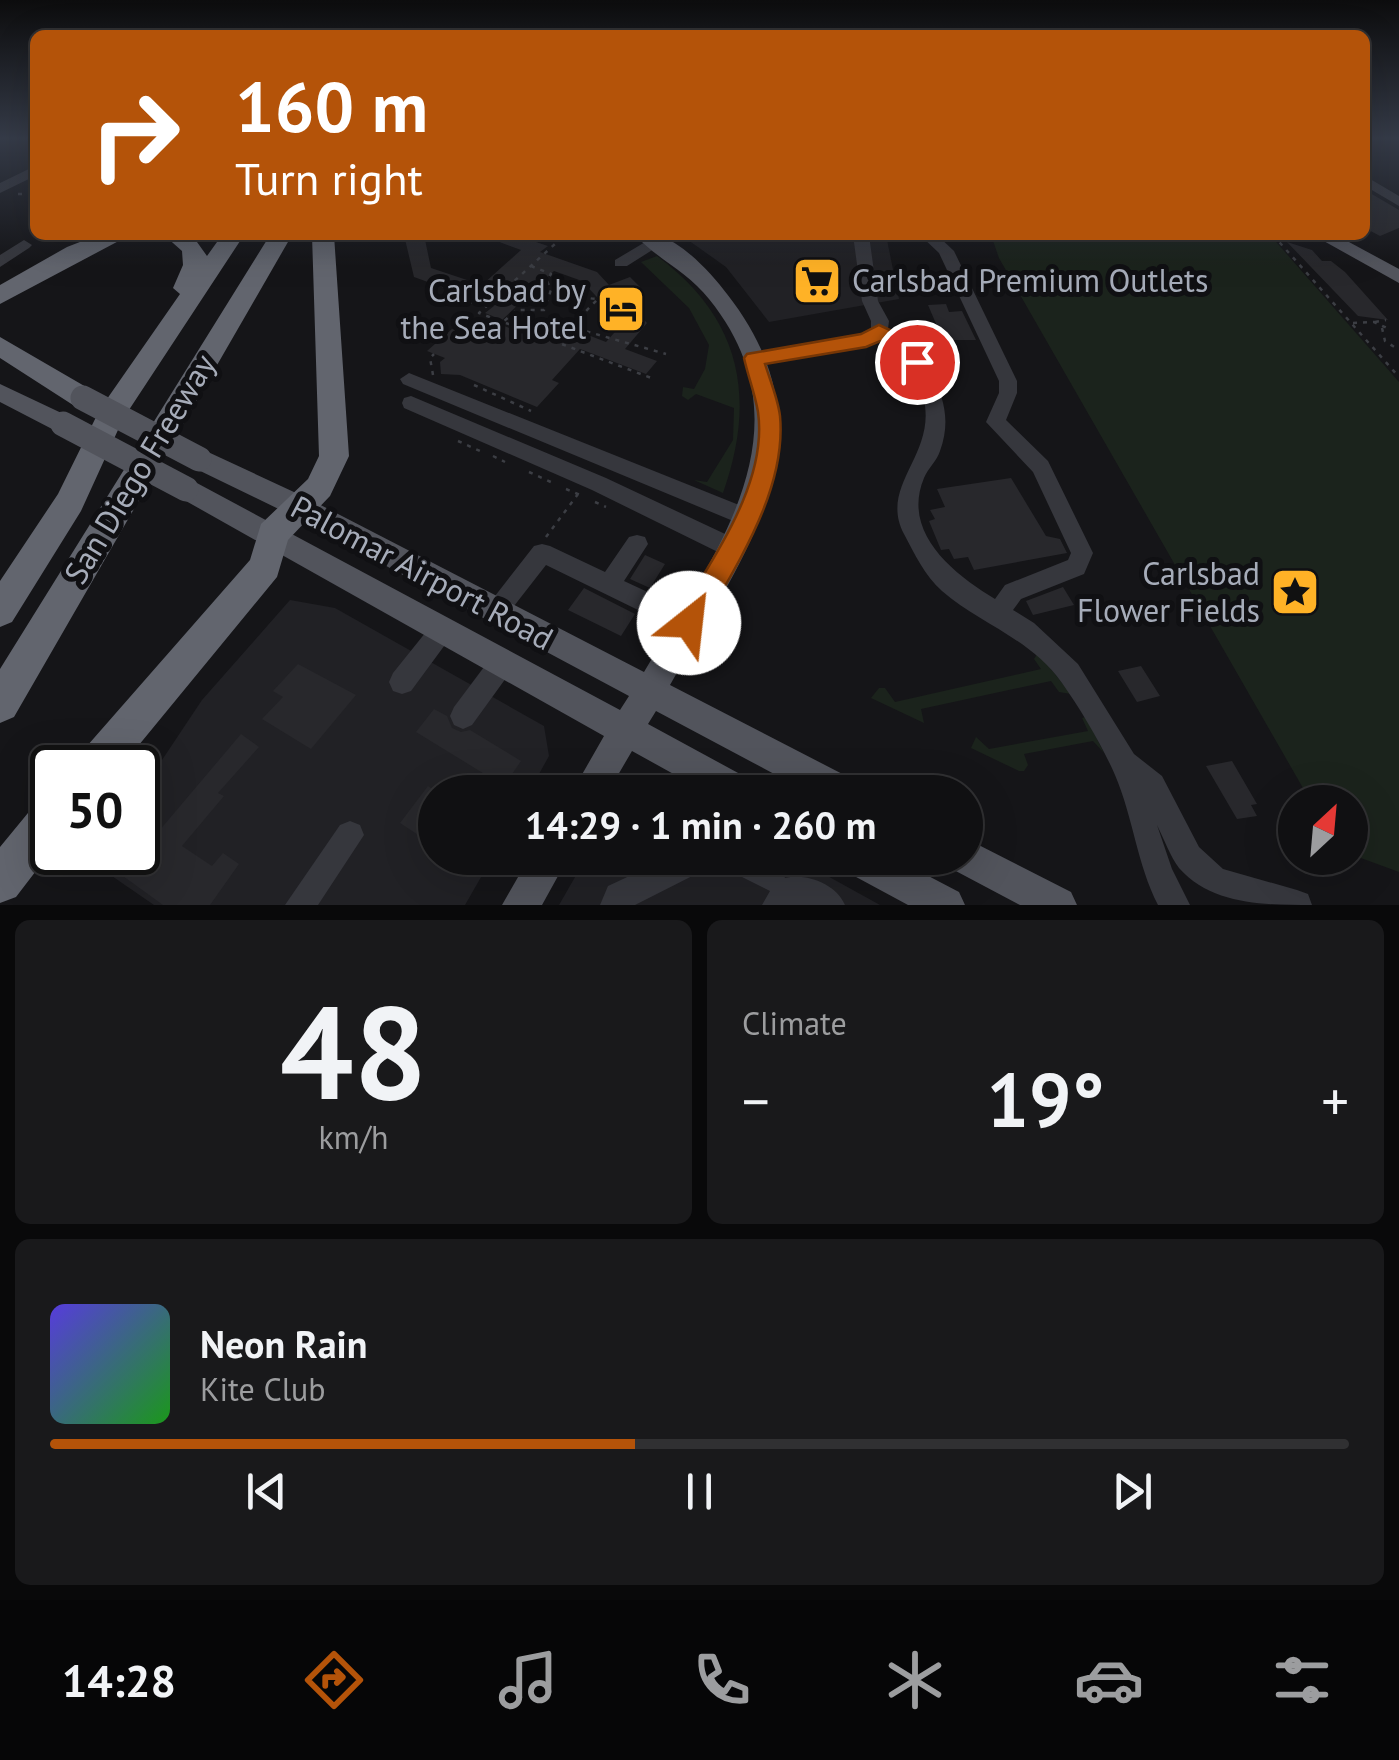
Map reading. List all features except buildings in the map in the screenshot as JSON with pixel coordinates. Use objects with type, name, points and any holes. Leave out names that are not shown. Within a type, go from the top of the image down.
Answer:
[{"type":"highway","points":[[0,282],[75,240]]},
{"type":"highway","points":[[0,296],[75,252],[107,240]]},
{"type":"highway","points":[[143,367],[194,274],[197,256],[185,240]]},
{"type":"highway","name":"San Diego Freeway","points":[[0,611],[70,502],[110,416],[230,240]]},
{"type":"highway","name":"San Diego Freeway","points":[[0,704],[278,240]]},
{"type":"highway","points":[[114,745],[265,567],[286,521],[320,487],[334,456],[323,240]]},
{"type":"highway","points":[[0,346],[79,396]]},
{"type":"highway","points":[[0,881],[30,844]]},
{"type":"main road","points":[[599,775],[732,548],[760,484],[768,445],[769,414],[754,358],[735,316],[706,279],[657,240]]},
{"type":"main road","points":[[1331,240],[1399,277]]},
{"type":"main road","points":[[1350,240],[1399,266]]},
{"type":"main road","name":"Palomar Airport Road","points":[[0,355],[199,458],[442,630],[707,775]]},
{"type":"main road","name":"Palomar Airport Road","points":[[0,392],[186,490],[286,521],[496,612],[809,775]]},
{"type":"main road","points":[[983,865],[1058,905]]},
{"type":"main road","points":[[522,905],[532,875]]},
{"type":"main road","points":[[890,875],[946,905]]},
{"type":"street","points":[[0,199],[30,183]]},
{"type":"street","points":[[1370,183],[1399,202]]},
{"type":"street","points":[[616,259],[648,240]]},
{"type":"street","points":[[862,240],[870,301],[880,321],[879,332]]},
{"type":"street","points":[[933,240],[946,252],[1008,381],[1008,394],[996,422],[1041,467],[1082,553],[1076,567],[1013,592],[998,613]]},
{"type":"street","points":[[0,262],[24,246]]},
{"type":"street","points":[[754,358],[866,340],[879,332]]},
{"type":"street","points":[[879,332],[907,346],[932,393],[935,407],[937,421],[930,452],[914,477],[908,503],[911,527],[949,584],[1026,631],[1069,672],[1124,764],[1142,809],[1163,889],[1175,905]]},
{"type":"street","points":[[408,379],[746,517]]},
{"type":"street","points":[[412,403],[732,548]]},
{"type":"street","points":[[609,585],[636,544]]},
{"type":"street","points":[[496,612],[542,548],[689,623]]},
{"type":"street","points":[[402,682],[442,630]]},
{"type":"street","points":[[463,716],[502,664]]},
{"type":"street","points":[[1124,764],[1152,786],[1189,857],[1215,881],[1298,905]]},
{"type":"street","points":[[300,905],[350,835]]},
{"type":"street","points":[[615,905],[619,896],[663,875]]},
{"type":"street","points":[[755,875],[774,891],[804,890],[830,905]]},
{"type":"path","points":[[18,194],[25,194]]},
{"type":"path","points":[[1278,240],[1399,377]]},
{"type":"path","points":[[555,244],[479,313],[654,380]]},
{"type":"path","points":[[503,322],[517,310],[544,310],[552,274],[531,266]]},
{"type":"path","points":[[551,289],[571,289],[585,299],[598,299],[579,318],[585,331],[666,354]]},
{"type":"path","points":[[470,302],[488,306]]},
{"type":"path","points":[[1351,323],[1386,320]]},
{"type":"path","points":[[1374,322],[1388,329]]},
{"type":"path","points":[[1382,327],[1386,341],[1399,350]]},
{"type":"path","points":[[434,354],[430,358],[434,376]]},
{"type":"path","points":[[474,385],[531,408],[534,416]]},
{"type":"path","points":[[458,441],[480,451]]},
{"type":"path","points":[[529,472],[553,482]]},
{"type":"path","points":[[542,548],[579,495],[566,489]]},
{"type":"shaded area","name":"Carlsbad Premium Outlets","points":[[688,240],[887,240],[899,299],[769,322],[726,267]]},
{"type":"shaded area","name":"Carlsbad Flower Fields","points":[[993,240],[1274,240],[1399,382],[1399,872],[1368,861],[1368,785],[1301,785],[999,258]]},
{"type":"shaded area","points":[[657,256],[708,306],[724,333],[734,362],[739,424],[723,493],[694,480],[707,482],[733,440],[734,408],[696,394],[688,400],[682,396],[683,387],[694,389],[705,369],[709,345],[689,308],[641,262]]},
{"type":"shaded area","points":[[290,600],[335,608],[544,726],[549,756],[538,775],[418,775],[418,875],[482,875],[465,905],[154,905],[110,875],[160,875],[160,763],[202,700]]},
{"type":"shaded area","points":[[1038,653],[1071,694],[1059,692],[1051,681],[921,709],[924,723],[871,698],[879,688],[885,688],[895,702],[1041,669],[1034,659]]},
{"type":"shaded area","points":[[1086,717],[1104,753],[1093,741],[1024,754],[1028,765],[1019,771],[971,748],[976,737],[989,749],[1088,731],[1082,718]]},
{"type":"shaded area","points":[[576,875],[826,875],[880,905],[559,905]]},
{"type":"place","name":"Carlsbad Premium Outlets","points":[[817,281]]},
{"type":"place","name":"Carlsbad by the Sea Hotel","points":[[621,309]]},
{"type":"place","name":"Carlsbad Flower Fields","points":[[1295,592]]},
{"type":"route","points":[[689,623],[732,548],[760,484],[769,414],[754,358],[866,340],[879,332],[907,346],[917,362]]}]
